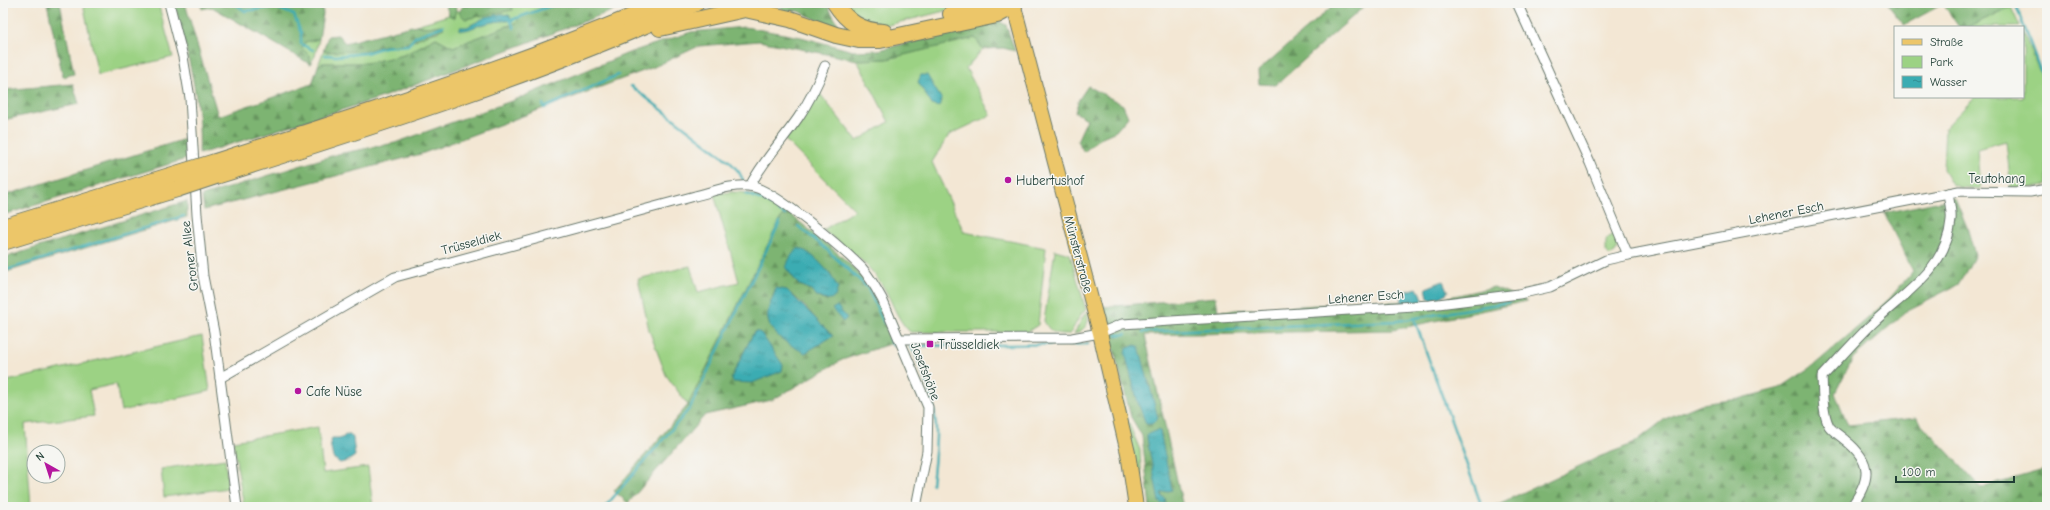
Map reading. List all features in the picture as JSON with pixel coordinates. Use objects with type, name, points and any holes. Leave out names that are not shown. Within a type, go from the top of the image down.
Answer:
[{"type":"highway","points":[[216,169],[374,111],[472,78],[663,3]]},
{"type":"highway","points":[[3,227],[176,181],[380,124],[493,84],[696,3]]},
{"type":"highway","points":[[835,3],[844,17],[854,25],[864,29],[883,32],[987,4]]},
{"type":"highway","points":[[621,34],[745,9],[790,19],[836,35],[860,40],[880,40],[997,15],[1011,4]]},
{"type":"highway","points":[[3,242],[176,181]]},
{"type":"main road","name":"Münsterstraße","points":[[1011,4],[1100,333],[1128,453],[1136,507]]},
{"type":"street","name":"Groner Allee","points":[[169,3],[183,57],[190,98],[197,215],[203,276],[220,378],[228,453],[237,507]]},
{"type":"street","points":[[1517,3],[1590,163],[1628,255]]},
{"type":"street","points":[[750,186],[757,173],[799,117],[825,66]]},
{"type":"street","name":"Trüsseldiek","points":[[220,378],[395,277],[695,196],[729,188],[750,186],[771,194],[861,268],[875,285],[900,339]]},
{"type":"street","name":"Teutohang","points":[[1948,193],[1959,191],[2030,192],[2047,188]]},
{"type":"street","points":[[1851,507],[1865,486],[1867,473],[1864,461],[1854,447],[1829,427],[1825,412],[1822,377],[1874,322],[1921,282],[1934,264],[1946,244],[1952,219],[1948,193]]},
{"type":"street","name":"Lehener Esch","points":[[1100,333],[1122,324],[1430,305],[1519,294],[1550,287],[1606,260],[1948,193]]},
{"type":"street","points":[[900,339],[1040,339],[1072,338],[1100,333]]},
{"type":"street","name":"Josefshöhe","points":[[900,339],[928,408],[927,451],[916,507]]},
{"type":"green space","points":[[47,3],[60,3],[74,74],[63,77]]},
{"type":"green space","points":[[83,3],[158,3],[173,57],[98,75]]},
{"type":"green space","points":[[174,3],[185,3],[218,116],[312,84],[318,66],[323,63],[367,63],[404,55],[436,38],[453,47],[518,22],[517,18],[553,3],[633,3],[380,98],[199,154],[196,96]]},
{"type":"green space","points":[[200,3],[322,3],[323,14],[319,39],[305,42],[302,48],[310,56],[310,64],[212,7],[202,9]]},
{"type":"green space","points":[[445,3],[455,3],[455,18],[449,15]]},
{"type":"green space","points":[[465,3],[511,3],[513,10],[465,19],[459,12]]},
{"type":"green space","points":[[511,3],[553,3],[517,18],[518,22],[453,47],[436,38],[404,55],[367,63],[323,63],[318,66],[324,49],[326,52],[386,45],[397,47],[412,42],[422,36],[438,32],[442,25],[427,27],[416,25],[449,15],[455,18],[456,8],[459,12],[513,10]]},
{"type":"green space","points":[[775,3],[826,3],[838,24],[835,28],[798,11],[784,11]]},
{"type":"green space","points":[[844,3],[977,3],[884,26],[861,19],[856,16]]},
{"type":"green space","points":[[1336,3],[1368,3],[1276,85],[1259,84],[1258,71]]},
{"type":"green space","points":[[1892,3],[2010,3],[2011,7],[1970,26],[1958,26],[1943,4],[1904,25],[1888,5]]},
{"type":"green space","points":[[2011,7],[2020,26],[1970,26]]},
{"type":"green space","points":[[998,21],[1006,25],[1015,51],[1003,48],[983,49],[975,38],[887,59],[857,60],[759,41],[699,46],[654,67],[421,154],[204,210],[202,196],[338,154],[395,143],[517,99],[631,52],[691,32],[745,27],[801,37],[853,51],[879,50]]},
{"type":"green space","points":[[416,25],[427,27],[442,25],[444,28],[396,47],[386,45],[365,51],[326,52],[324,49],[328,36],[338,35],[345,43]]},
{"type":"green space","points":[[2024,35],[2047,89],[2047,185],[2011,189],[2006,141],[1977,149],[1980,189],[1959,187],[1952,184],[1943,169],[1945,128],[1974,98],[2024,98]]},
{"type":"green space","points":[[975,37],[983,49],[966,68],[991,115],[949,135],[932,162],[964,232],[1046,248],[1038,325],[1027,332],[910,332],[901,321],[884,288],[874,274],[854,254],[823,230],[855,210],[785,140],[817,90],[857,141],[889,122],[857,60],[887,59]]},
{"type":"green space","points":[[319,39],[315,56],[310,64],[310,56],[302,48],[305,42]]},
{"type":"green space","points":[[73,84],[79,104],[3,120],[3,90]]},
{"type":"green space","points":[[1088,86],[1123,105],[1128,117],[1116,131],[1100,138],[1084,152],[1077,141],[1087,119],[1075,112],[1079,99]]},
{"type":"green space","points":[[185,139],[186,159],[3,215],[3,196]]},
{"type":"green space","points":[[731,192],[760,196],[785,210],[688,405],[666,375],[649,330],[638,279],[690,266],[698,292],[739,282],[714,194]]},
{"type":"green space","points":[[1955,198],[1967,227],[1975,255],[1959,284],[1908,310],[1853,358],[1835,393],[1848,425],[1916,418],[1981,488],[2041,471],[2047,466],[2047,507],[1492,507],[1601,456],[1633,444],[1665,419],[1701,404],[1739,399],[1780,388],[1813,366],[1890,298],[1913,271],[1884,213]]},
{"type":"green space","points":[[187,201],[187,217],[3,273],[3,258]]},
{"type":"green space","points":[[785,210],[850,264],[873,290],[895,342],[842,360],[772,400],[705,415],[628,503],[614,491],[688,405]],"holes":[[[786,268],[827,301],[823,300],[807,288],[799,285]],[[776,288],[785,291],[800,301],[833,336],[802,351],[778,336],[773,331],[768,319],[769,309]],[[761,333],[782,365],[731,378],[753,334]]]},
{"type":"green space","points":[[1611,235],[1615,235],[1620,243],[1615,253],[1609,256],[1606,252],[1606,240]]},
{"type":"green space","points":[[1055,250],[1070,254],[1086,310],[1081,314],[1070,334],[1061,334],[1052,331],[1044,321]]},
{"type":"green space","points":[[1494,287],[1527,301],[1393,330],[1145,335],[1183,507],[1150,507],[1142,436],[1131,417],[1103,307],[1216,297],[1218,311],[1367,302],[1427,302]]},
{"type":"green space","points":[[1087,312],[1088,320],[1086,326],[1081,331],[1074,334],[1084,315]]},
{"type":"green space","points":[[202,336],[210,391],[121,411],[116,384],[89,390],[94,416],[25,424],[26,484],[29,484],[31,507],[3,507],[3,382]]},
{"type":"green space","points":[[1109,339],[1126,417],[1140,450],[1143,507],[1140,507]]},
{"type":"green space","points":[[318,427],[323,473],[368,467],[373,507],[244,507],[233,441]]},
{"type":"green space","points":[[225,459],[228,488],[164,497],[161,469]]},
{"type":"water","points":[[501,14],[509,15],[513,21],[493,22],[460,30],[460,27],[467,27],[486,17]]},
{"type":"water","points":[[921,75],[927,75],[942,100],[940,107],[932,105],[918,82]]},
{"type":"water","points":[[799,248],[817,259],[831,276],[838,288],[835,297],[829,299],[821,298],[805,287],[799,285],[786,268],[794,252]]},
{"type":"water","points":[[1443,281],[1448,292],[1443,296],[1431,300],[1428,297],[1426,288]]},
{"type":"water","points":[[776,288],[787,290],[833,336],[805,353],[779,337],[770,326],[768,319],[768,312]]},
{"type":"water","points":[[1417,288],[1423,299],[1422,301],[1403,303],[1401,300],[1404,292]]},
{"type":"water","points":[[837,306],[847,318],[843,322],[832,309]]},
{"type":"water","points":[[756,331],[761,333],[783,365],[782,371],[752,383],[733,382],[731,378],[753,334]]},
{"type":"water","points":[[1135,345],[1139,346],[1158,418],[1152,424],[1146,424],[1138,403],[1125,353],[1126,349]]},
{"type":"water","points":[[1158,430],[1160,431],[1172,490],[1161,493],[1162,497],[1165,498],[1166,503],[1162,504],[1159,502],[1147,438],[1147,435]]},
{"type":"water","points":[[345,435],[351,435],[353,438],[355,456],[348,461],[340,463],[333,458],[330,443],[332,438],[342,438]]},
{"type":"waterway","points":[[234,3],[245,11],[275,7],[294,15],[301,33],[301,44],[313,50]]},
{"type":"waterway","points":[[511,20],[559,3]]},
{"type":"waterway","points":[[2015,3],[2024,26]]},
{"type":"waterway","points":[[510,19],[514,28]]},
{"type":"waterway","points":[[325,55],[336,56],[366,53],[384,47],[408,45],[416,36],[443,26]]},
{"type":"waterway","points":[[2024,27],[2047,88]]},
{"type":"waterway","points":[[543,104],[544,108],[618,75]]},
{"type":"waterway","points":[[631,86],[730,162],[739,172],[743,180]]},
{"type":"waterway","points":[[746,194],[767,202],[785,215]]},
{"type":"waterway","points":[[3,271],[184,216]]},
{"type":"waterway","points":[[605,507],[690,408],[780,222]]},
{"type":"waterway","points":[[798,226],[824,247],[867,287],[884,323]]},
{"type":"waterway","points":[[1143,332],[1398,321],[1509,302]]},
{"type":"waterway","points":[[1414,318],[1482,507]]},
{"type":"waterway","points":[[1116,335],[1126,334]]},
{"type":"waterway","points":[[889,339],[893,346]]},
{"type":"waterway","points":[[910,346],[1088,344]]},
{"type":"waterway","points":[[910,346],[917,358],[928,386],[935,414],[936,440],[932,484]]},
{"type":"place","name":"Hubertushof","points":[[1008,180]]},
{"type":"place","name":"Trüsseldiek","points":[[930,344]]},
{"type":"place","name":"Cafe Nüse","points":[[298,391]]}]
